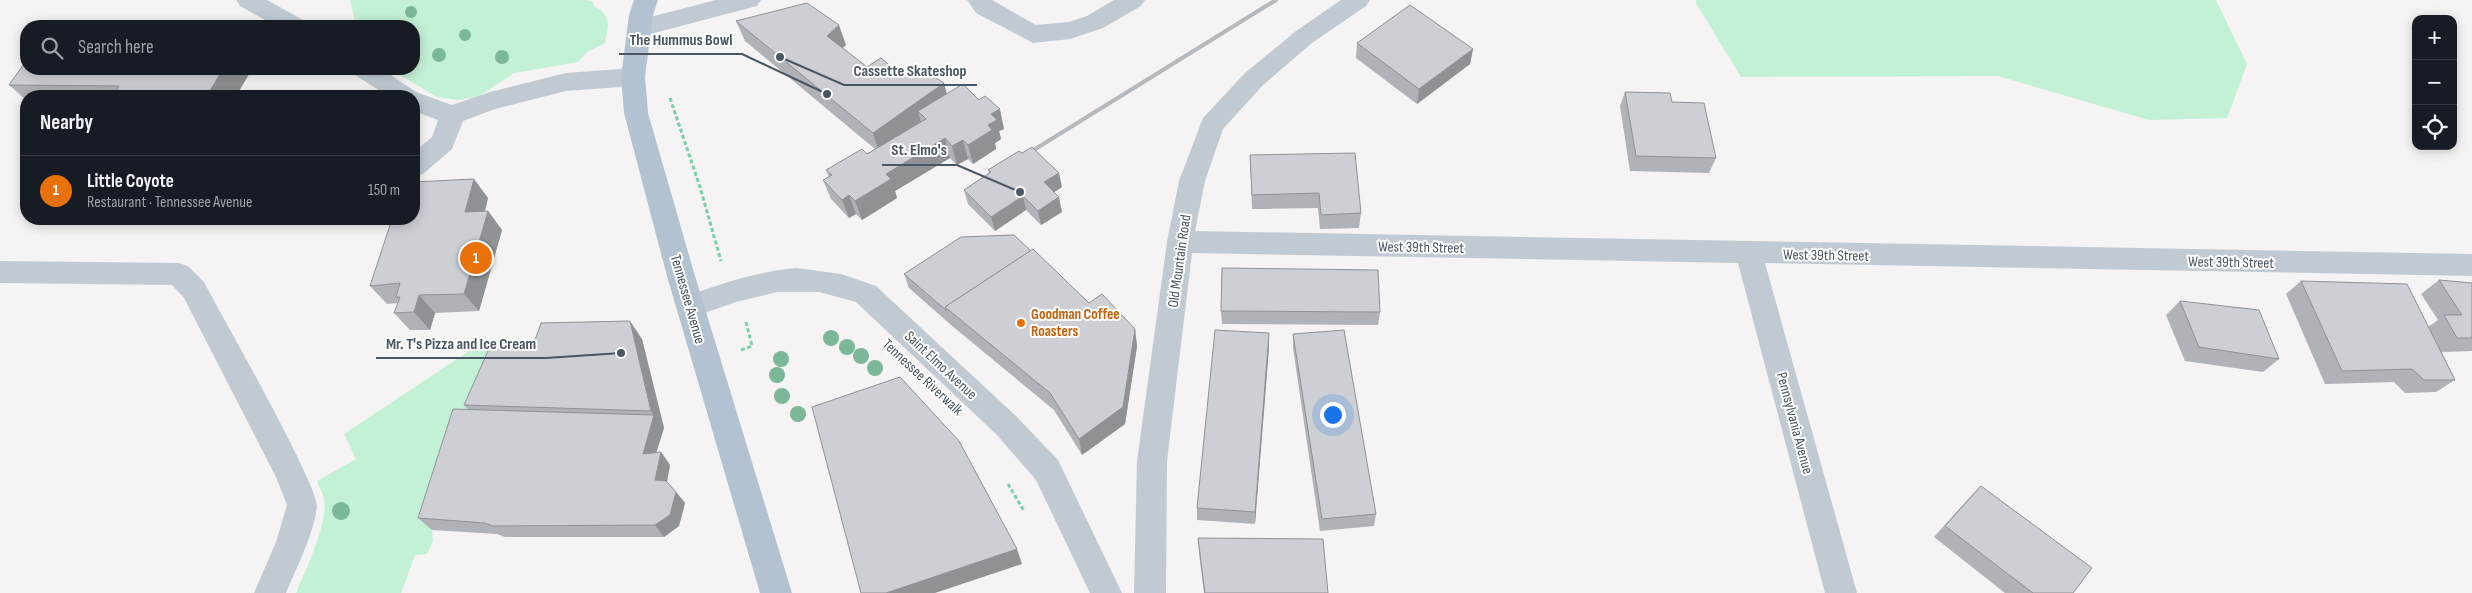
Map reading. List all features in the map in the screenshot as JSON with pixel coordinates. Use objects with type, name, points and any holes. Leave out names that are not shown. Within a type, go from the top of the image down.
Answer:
[{"type":"main road","name":"Tennessee Avenue","points":[[646,0],[639,28],[632,77],[636,112],[644,148],[776,593]]},
{"type":"street","points":[[248,0],[284,20]]},
{"type":"street","points":[[639,28],[748,0]]},
{"type":"street","points":[[994,4],[1033,34],[1070,30],[1096,22],[1132,0]]},
{"type":"street","name":"Old Mountain Road","points":[[1150,593],[1152,460],[1180,242],[1192,181],[1212,125],[1254,79],[1304,37],[1358,0]]},
{"type":"street","points":[[373,75],[397,90]]},
{"type":"street","points":[[420,103],[452,115],[490,102],[566,82],[632,77]]},
{"type":"street","points":[[420,162],[443,142],[452,115]]},
{"type":"street","name":"West 39th Street","points":[[1180,242],[1749,254],[2472,265]]},
{"type":"street","name":"Pennsylvania Avenue","points":[[1749,254],[1841,593]]},
{"type":"street","points":[[0,272],[178,274],[194,290],[290,474],[302,505],[292,542],[270,593]]},
{"type":"street","name":"Saint Elmo Avenue","points":[[690,306],[764,282],[802,278],[838,283],[866,294],[1006,425],[1047,470],[1106,593]]},
{"type":"path","points":[[670,95],[686,154],[700,188],[712,240],[734,291]]},
{"type":"path","points":[[1004,480],[1025,512]]},
{"type":"green space","points":[[350,0],[586,0],[593,2],[594,6],[604,14],[607,18],[608,26],[605,43],[587,52],[578,62],[514,73],[479,96],[459,100],[437,97],[400,75],[420,75],[420,20],[355,20]]},
{"type":"green space","points":[[1696,0],[2216,0],[2247,64],[2227,118],[2149,120],[1998,76],[1741,77],[1696,3]]},
{"type":"green space","points":[[520,340],[554,341],[432,530],[433,541],[427,554],[415,555],[401,593],[296,593],[320,533],[323,520],[324,499],[317,481],[356,459],[344,434],[469,351]]},
{"type":"building","points":[[807,3],[839,25],[827,36],[867,67],[881,58],[900,74],[914,64],[944,83],[873,133],[736,21]]},
{"type":"building","points":[[1410,5],[1473,49],[1419,89],[1357,43]]},
{"type":"building","points":[[20,69],[20,75],[219,75],[211,90],[117,90],[119,86],[9,85]]},
{"type":"building","points":[[963,84],[979,100],[985,96],[1000,109],[991,114],[997,120],[988,125],[992,130],[968,145],[963,140],[952,146],[945,138],[886,174],[891,179],[855,201],[849,195],[842,200],[823,180],[832,175],[826,170],[862,149],[867,154],[926,119],[918,111]]},
{"type":"building","points":[[1625,92],[1670,93],[1672,102],[1704,103],[1716,158],[1636,156]]},
{"type":"building","points":[[1032,147],[1059,173],[1044,182],[1059,197],[1038,211],[1023,196],[991,217],[964,190],[991,172],[988,170],[1019,151],[1022,153]]},
{"type":"building","points":[[1355,153],[1361,213],[1321,215],[1319,193],[1252,195],[1250,155]]},
{"type":"building","points":[[474,179],[465,212],[488,211],[464,294],[419,295],[414,312],[394,313],[400,297],[396,297],[400,283],[370,286],[390,225],[420,225],[420,182]]},
{"type":"building","points":[[1014,235],[1031,251],[945,307],[947,311],[904,274],[961,237]]},
{"type":"building","points":[[1033,249],[1089,303],[1102,294],[1135,329],[1123,407],[1079,439],[1050,393],[945,307]]},
{"type":"building","points":[[1222,268],[1378,270],[1380,312],[1221,311]]},
{"type":"building","points":[[2439,280],[2472,283],[2472,338],[2457,338],[2444,315],[2462,315]]},
{"type":"building","points":[[2301,281],[2407,284],[2455,380],[2424,380],[2412,369],[2342,371]]},
{"type":"building","points":[[2180,301],[2259,310],[2279,359],[2199,347]]},
{"type":"building","points":[[630,321],[651,411],[464,405],[492,342],[534,343],[541,323]]},
{"type":"building","points":[[1215,330],[1269,333],[1255,512],[1197,508]]},
{"type":"building","points":[[1344,330],[1376,514],[1322,519],[1293,334]]},
{"type":"building","points":[[900,377],[959,441],[1017,549],[886,593],[861,593],[812,407]]},
{"type":"building","points":[[453,409],[654,415],[643,454],[661,452],[655,480],[666,481],[676,492],[670,515],[655,525],[493,526],[485,523],[418,518]]},
{"type":"building","points":[[1981,486],[2092,568],[2073,593],[2033,593],[1945,526]]},
{"type":"building","points":[[1198,538],[1323,539],[1328,593],[1205,593]]},
{"type":"railway","points":[[1024,156],[1276,0]]},
{"type":"place","name":"Cassette Skateshop","points":[[780,57]]},
{"type":"place","name":"The Hummus Bowl","points":[[827,94]]},
{"type":"place","name":"St. Elmo's","points":[[1020,192]]},
{"type":"place","name":"Little Coyote","points":[[476,258]]},
{"type":"place","name":"Goodman Coffee Roasters","points":[[1021,323]]},
{"type":"place","name":"Mr. T's Pizza and Ice Cream","points":[[621,353]]}]
